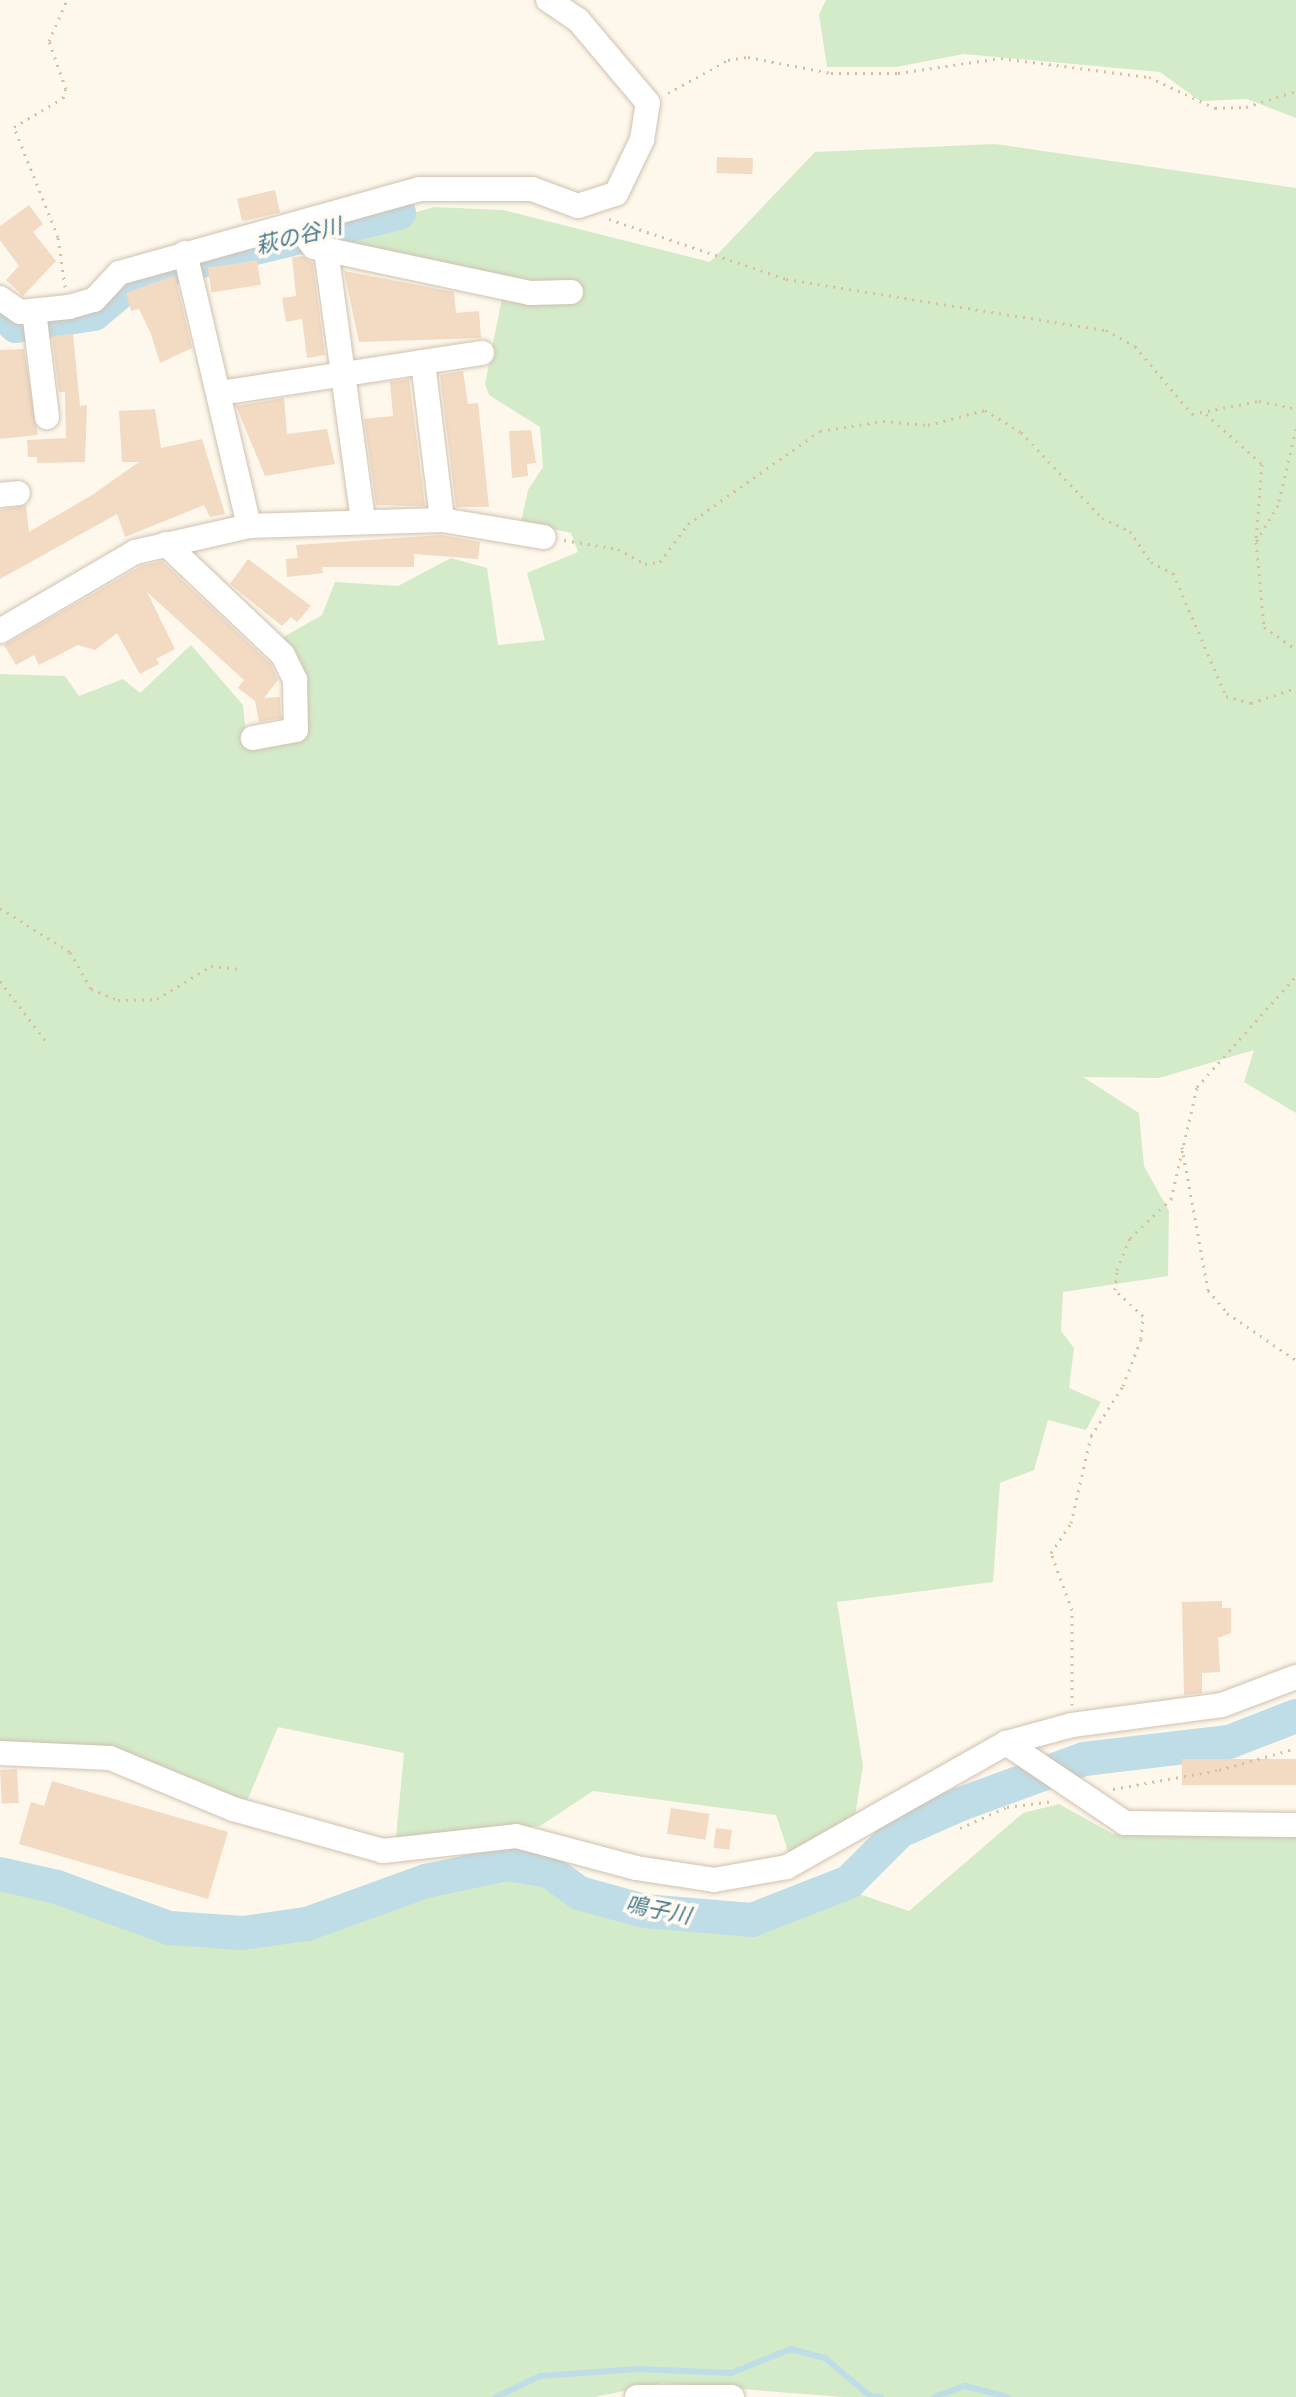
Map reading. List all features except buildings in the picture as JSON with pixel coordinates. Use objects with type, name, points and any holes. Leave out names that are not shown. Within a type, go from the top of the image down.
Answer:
[{"type":"street","points":[[0,298],[35,319],[94,300],[119,273],[185,253],[309,237],[432,188],[532,189],[578,206],[616,194],[642,140],[648,103],[578,20],[548,0]]},
{"type":"street","points":[[309,237],[530,293],[571,292]]},
{"type":"street","points":[[309,237],[344,373],[363,521]]},
{"type":"street","points":[[185,253],[249,526]]},
{"type":"street","points":[[35,319],[47,417]]},
{"type":"street","points":[[220,393],[482,353]]},
{"type":"street","points":[[423,362],[442,520]]},
{"type":"street","points":[[0,631],[135,552],[249,526],[442,520],[544,537]]},
{"type":"street","points":[[166,544],[283,655],[295,680],[296,730],[253,738]]},
{"type":"street","points":[[0,1753],[110,1758],[233,1809],[383,1851],[516,1836],[636,1868],[714,1880],[799,1862],[1006,1743],[1072,1725],[1222,1705],[1296,1677]]},
{"type":"street","points":[[1006,1743],[1078,1798],[1125,1823],[1296,1825]]},
{"type":"street","points":[[637,2397],[732,2397]]},
{"type":"path","points":[[67,0],[49,41],[66,89],[63,98],[14,127],[58,237],[69,307]]},
{"type":"path","points":[[648,103],[728,60],[748,57],[858,73],[1001,58],[1149,77],[1215,108],[1246,107],[1296,91]]},
{"type":"path","points":[[598,202],[607,218],[786,279],[1106,330],[1135,346],[1192,414],[1206,414],[1259,401],[1296,409]]},
{"type":"path","points":[[544,537],[618,549],[645,564],[660,562],[688,524],[820,431],[883,421],[928,425],[985,410],[1021,432],[1102,518],[1130,531],[1151,562],[1173,573],[1226,696],[1251,703],[1296,688]]},
{"type":"path","points":[[1206,414],[1262,464],[1256,542],[1264,627],[1296,649]]},
{"type":"path","points":[[1256,542],[1278,505],[1296,429]]},
{"type":"path","points":[[0,908],[70,952],[91,989],[118,1000],[157,999],[211,966],[238,969]]},
{"type":"path","points":[[1072,1725],[1072,1610],[1051,1553],[1071,1523],[1091,1436],[1123,1386],[1141,1339],[1143,1316],[1115,1290],[1117,1270],[1130,1238],[1165,1211],[1197,1087],[1209,1069],[1296,976]]},
{"type":"path","points":[[0,981],[48,1044]]},
{"type":"path","points":[[1182,1147],[1208,1290],[1227,1313],[1296,1360]]},
{"type":"path","points":[[960,1828],[1007,1807],[1078,1798],[1219,1770],[1296,1748]]},
{"type":"green space","points":[[826,0],[1296,0],[1296,118],[1247,99],[1200,101],[1160,72],[964,54],[896,67],[827,67],[819,14]]},
{"type":"green space","points":[[995,144],[1296,188],[1296,1113],[1244,1082],[1254,1050],[1159,1078],[1083,1077],[1139,1113],[1144,1166],[1169,1211],[1168,1276],[1063,1292],[1061,1331],[1074,1348],[1069,1388],[1101,1402],[1086,1430],[1048,1420],[1034,1470],[1000,1483],[993,1582],[837,1602],[863,1766],[854,1822],[789,1854],[776,1815],[593,1791],[540,1826],[396,1838],[404,1753],[278,1727],[245,1806],[106,1747],[0,1743],[0,674],[65,676],[79,696],[123,679],[140,693],[191,645],[243,705],[247,745],[307,736],[306,676],[280,639],[322,615],[335,582],[398,586],[451,558],[487,568],[498,645],[545,640],[527,573],[578,552],[571,533],[521,522],[528,490],[543,467],[540,427],[489,395],[485,384],[505,283],[344,246],[340,234],[434,207],[503,210],[710,262],[815,152]]},
{"type":"green space","points":[[1059,1804],[1113,1834],[1296,1835],[1296,2397],[843,2397],[663,2383],[595,2397],[0,2397],[0,1887],[53,1899],[166,1940],[243,1946],[311,1936],[430,1893],[507,1876],[543,1882],[573,1904],[641,1923],[754,1932],[856,1893],[909,1911],[1023,1813]]},
{"type":"waterway","name":"萩の谷川","points":[[198,262],[399,213]]},
{"type":"waterway","name":"萩の谷川","points":[[0,312],[16,326],[94,314],[138,277],[171,269]]},
{"type":"waterway","name":"鳴子川","points":[[0,1874],[57,1887],[169,1928],[243,1933],[307,1924],[426,1881],[507,1864],[549,1871],[579,1893],[644,1911],[752,1920],[849,1882],[900,1831],[961,1804],[1084,1759],[1229,1742],[1296,1716]]},
{"type":"waterway","points":[[496,2397],[540,2376],[639,2369],[731,2373],[791,2349],[825,2358],[870,2396],[881,2397]]},
{"type":"waterway","points":[[934,2397],[965,2386],[1008,2397]]}]
